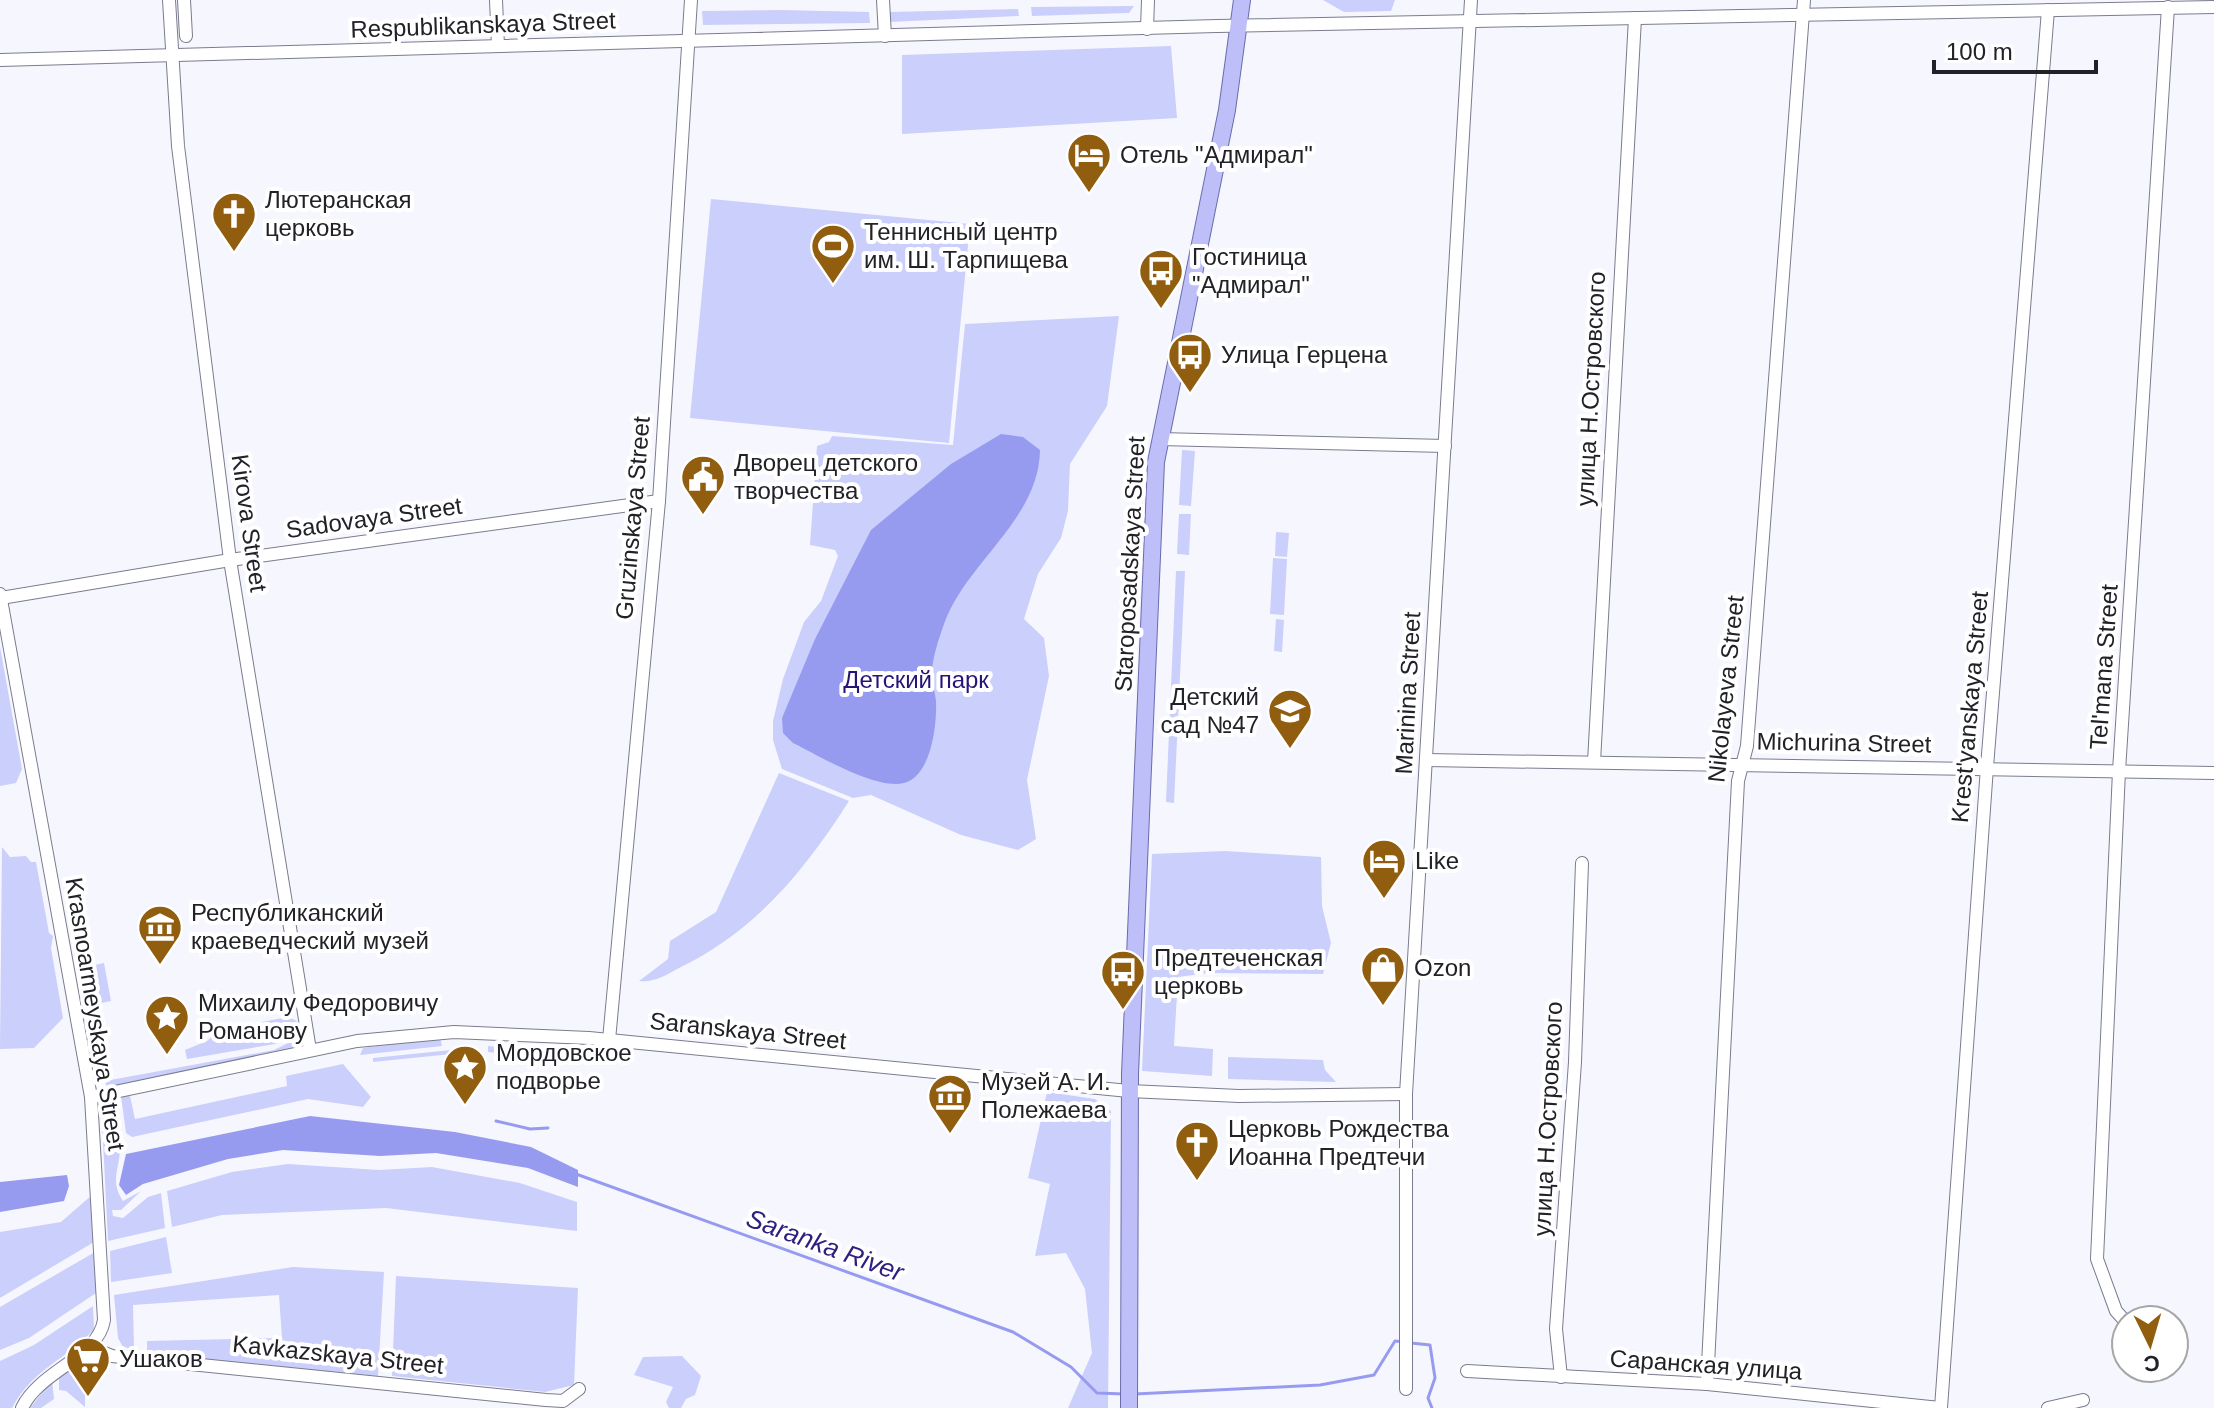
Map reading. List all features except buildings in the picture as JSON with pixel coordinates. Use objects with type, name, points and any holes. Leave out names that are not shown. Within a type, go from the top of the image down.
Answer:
[{"type":"main road","name":"Staroposadskaya Street","points":[[1129,1408],[1129,1091],[1159,439],[1227,110],[1242,0]]},
{"type":"street","name":"Kirova Street","points":[[169,0],[178,146],[230,560],[310,1050]]},
{"type":"street","points":[[184,0],[186,36]]},
{"type":"street","points":[[496,0],[498,46]]},
{"type":"street","name":"Gruzinskaya Street","points":[[609,1040],[659,501],[691,0]]},
{"type":"street","points":[[883,0],[885,36]]},
{"type":"street","points":[[1147,29],[1148,0]]},
{"type":"street","name":"Marinina Street","points":[[1406,1389],[1406,1094],[1471,0]]},
{"type":"street","name":"Nikolayeva Street","points":[[1707,1384],[1736,821],[1747,746],[1804,0]]},
{"type":"street","name":"Respublikanskaya Street","points":[[0,60],[1240,26],[2048,10],[2063,5],[2214,7]]},
{"type":"street","name":"Tel'mana Street","points":[[2113,1304],[2097,1259],[2119,771],[2168,7]]},
{"type":"street","name":"Krest'yanskaya Street","points":[[1941,1408],[1987,767],[2048,10]]},
{"type":"street","name":"улица Н.Островского","points":[[1594,762],[1635,18]]},
{"type":"street","points":[[1159,439],[1445,446]]},
{"type":"street","name":"Sadovaya Street","points":[[0,596],[230,560],[659,501]]},
{"type":"street","name":"Krasnoarmeyskaya Street","points":[[0,596],[91,1097],[104,1320],[99,1338],[90,1347]]},
{"type":"street","name":"Michurina Street","points":[[1426,760],[2214,773]]},
{"type":"street","name":"улица Н.Островского","points":[[1561,1377],[1556,1329],[1575,1062],[1582,863]]},
{"type":"street","name":"Saranskaya Street","points":[[91,1097],[310,1050],[406,1034],[454,1032],[609,1040],[1129,1091],[1239,1096],[1406,1094]]},
{"type":"street","points":[[22,1408],[43,1380],[90,1347]]},
{"type":"street","name":"Kavkazskaya Street","points":[[90,1347],[112,1356],[546,1400],[563,1401],[579,1389]]},
{"type":"street","name":"Саранская улица","points":[[1467,1371],[1707,1384],[1941,1408]]},
{"type":"street","points":[[2048,1408],[2083,1400]]},
{"type":"green space","points":[[1323,0],[1395,0],[1391,11],[1344,12]]},
{"type":"green space","points":[[1134,6],[1129,13],[1032,16],[1031,7]]},
{"type":"green space","points":[[1018,9],[1019,16],[890,22],[889,12]]},
{"type":"green space","points":[[702,11],[869,12],[870,23],[703,25]]},
{"type":"green space","points":[[1171,46],[1177,118],[902,134],[902,55]]},
{"type":"green space","name":"Теннисный центр им. Ш. Тарпищева","points":[[711,199],[970,224],[949,443],[690,418]]},
{"type":"green space","name":"Детский парк","points":[[1119,316],[1107,406],[1070,464],[1068,511],[1061,538],[1038,574],[1024,619],[1044,638],[1049,676],[1027,780],[1036,839],[1018,850],[961,835],[871,795],[853,798],[782,769],[773,740],[773,721],[783,679],[804,622],[821,601],[838,556],[835,550],[810,545],[817,446],[829,442],[832,436],[953,445],[965,324]]},
{"type":"green space","points":[[1182,450],[1195,451],[1191,506],[1179,505]]},
{"type":"green space","points":[[1179,514],[1191,514],[1189,555],[1177,554]]},
{"type":"green space","points":[[1276,532],[1289,533],[1287,557],[1275,556]]},
{"type":"green space","points":[[1273,558],[1287,559],[1284,615],[1270,614]]},
{"type":"green space","points":[[1176,571],[1185,571],[1174,803],[1166,802]]},
{"type":"green space","points":[[1276,619],[1284,620],[1282,652],[1274,651]]},
{"type":"green space","points":[[0,647],[22,769],[16,783],[0,786]]},
{"type":"green space","points":[[779,773],[849,801],[796,875],[755,918],[706,953],[660,978],[639,981],[668,959],[670,941],[716,912]]},
{"type":"green space","points":[[2,847],[10,857],[26,856],[31,862],[36,862],[49,933],[53,936],[51,948],[63,1018],[34,1048],[0,1049]]},
{"type":"green space","points":[[1225,851],[1321,857],[1322,906],[1331,943],[1323,974],[1208,973],[1178,977],[1174,1046],[1213,1049],[1212,1076],[1142,1071],[1152,854]]},
{"type":"green space","points":[[84,909],[95,965],[104,963],[111,1001],[96,1004],[78,910]]},
{"type":"green space","points":[[288,1017],[297,1021],[297,1033],[275,1044],[187,1059],[185,1050],[207,1041],[219,1030]]},
{"type":"green space","points":[[298,1038],[295,1048],[107,1088],[105,1081],[274,1050]]},
{"type":"green space","points":[[440,1038],[442,1046],[360,1055],[363,1048]]},
{"type":"green space","points":[[488,1046],[533,1051],[565,1047],[564,1061],[488,1052]]},
{"type":"green space","points":[[471,1048],[471,1052],[373,1062],[373,1058]]},
{"type":"green space","points":[[1228,1057],[1323,1060],[1325,1070],[1336,1082],[1228,1079]]},
{"type":"green space","points":[[343,1064],[371,1097],[363,1107],[308,1099],[132,1137],[126,1133],[121,1096],[130,1096],[135,1119],[287,1086],[286,1076]]},
{"type":"green space","points":[[496,1082],[534,1082],[534,1090],[496,1089]]},
{"type":"green space","points":[[1047,1092],[1095,1099],[1111,1111],[1108,1408],[1068,1408],[1092,1353],[1085,1289],[1066,1253],[1035,1256],[1050,1184],[1028,1178]]},
{"type":"green space","points":[[101,1101],[111,1104],[119,1139],[116,1182],[119,1194],[123,1201],[141,1191],[121,1210],[112,1210],[113,1216],[123,1218],[148,1197],[161,1193],[165,1228],[108,1241]]},
{"type":"green space","points":[[288,1164],[379,1170],[432,1167],[520,1183],[577,1202],[577,1231],[386,1208],[222,1215],[172,1227],[167,1191],[232,1172]]},
{"type":"green space","points":[[92,1195],[94,1242],[0,1298],[0,1232],[61,1222]]},
{"type":"green space","points":[[166,1237],[172,1273],[111,1282],[110,1251]]},
{"type":"green space","points":[[95,1252],[96,1293],[29,1338],[0,1350],[0,1307]]},
{"type":"green space","points":[[293,1267],[384,1272],[378,1376],[147,1354],[147,1341],[282,1338],[279,1295],[133,1305],[134,1349],[123,1347],[118,1338],[114,1295]]},
{"type":"green space","points":[[396,1276],[578,1288],[574,1385],[545,1392],[392,1376]]},
{"type":"green space","points":[[93,1306],[94,1329],[31,1382],[12,1408],[0,1408],[0,1361],[34,1345]]},
{"type":"green space","points":[[682,1356],[701,1376],[695,1395],[686,1399],[681,1408],[669,1408],[666,1402],[673,1387],[634,1375],[643,1357]]},
{"type":"green space","points":[[79,1361],[85,1362],[85,1407],[66,1391],[59,1390],[59,1373]]},
{"type":"green space","points":[[52,1380],[54,1399],[41,1408],[30,1408]]},
{"type":"water","points":[[1001,434],[1023,437],[1040,450],[1037,475],[1015,519],[969,580],[944,624],[933,665],[936,701],[932,744],[918,774],[900,784],[869,779],[793,743],[783,733],[782,718],[815,639],[871,530],[951,464]]},
{"type":"water","points":[[310,1116],[455,1132],[531,1147],[578,1170],[578,1187],[528,1168],[436,1153],[380,1156],[283,1150],[228,1159],[143,1184],[126,1195],[119,1185],[126,1154]]},
{"type":"water","points":[[67,1175],[69,1186],[64,1201],[0,1212],[0,1182]]},
{"type":"waterway","points":[[496,1121],[530,1129],[548,1128]]},
{"type":"waterway","name":"Saranka River","points":[[576,1174],[1013,1332],[1071,1367],[1097,1393],[1124,1394]]},
{"type":"waterway","name":"Saranka River","points":[[1135,1394],[1320,1385],[1374,1375],[1395,1341],[1404,1342]]},
{"type":"waterway","name":"Saranka River","points":[[1411,1343],[1430,1345],[1435,1378],[1428,1398],[1432,1408]]},
{"type":"place","name":"Отель \"Адмирал\"","points":[[1089,194]]},
{"type":"place","name":"Лютеранская церковь","points":[[234,253]]},
{"type":"place","name":"Теннисный центр им. Ш. Тарпищева","points":[[833,285]]},
{"type":"place","name":"Гостиница \"Адмирал\"","points":[[1161,310]]},
{"type":"place","name":"Улица Герцена","points":[[1190,394]]},
{"type":"place","name":"Дворец детского творчества","points":[[703,516]]},
{"type":"place","name":"Детский сад №47","points":[[1290,750]]},
{"type":"place","name":"Like","points":[[1384,900]]},
{"type":"place","name":"Республиканский краеведческий музей","points":[[160,966]]},
{"type":"place","name":"Ozon","points":[[1383,1007]]},
{"type":"place","name":"Предтеченская церковь","points":[[1123,1011]]},
{"type":"place","name":"Михаилу Федоровичу Романову","points":[[167,1056]]},
{"type":"place","name":"Мордовское подворье","points":[[465,1106]]},
{"type":"place","name":"Музей А. И. Полежаева","points":[[950,1135]]},
{"type":"place","name":"Церковь Рождества Иоанна Предтечи","points":[[1197,1182]]},
{"type":"place","name":"Ушаков","points":[[88,1398]]}]
